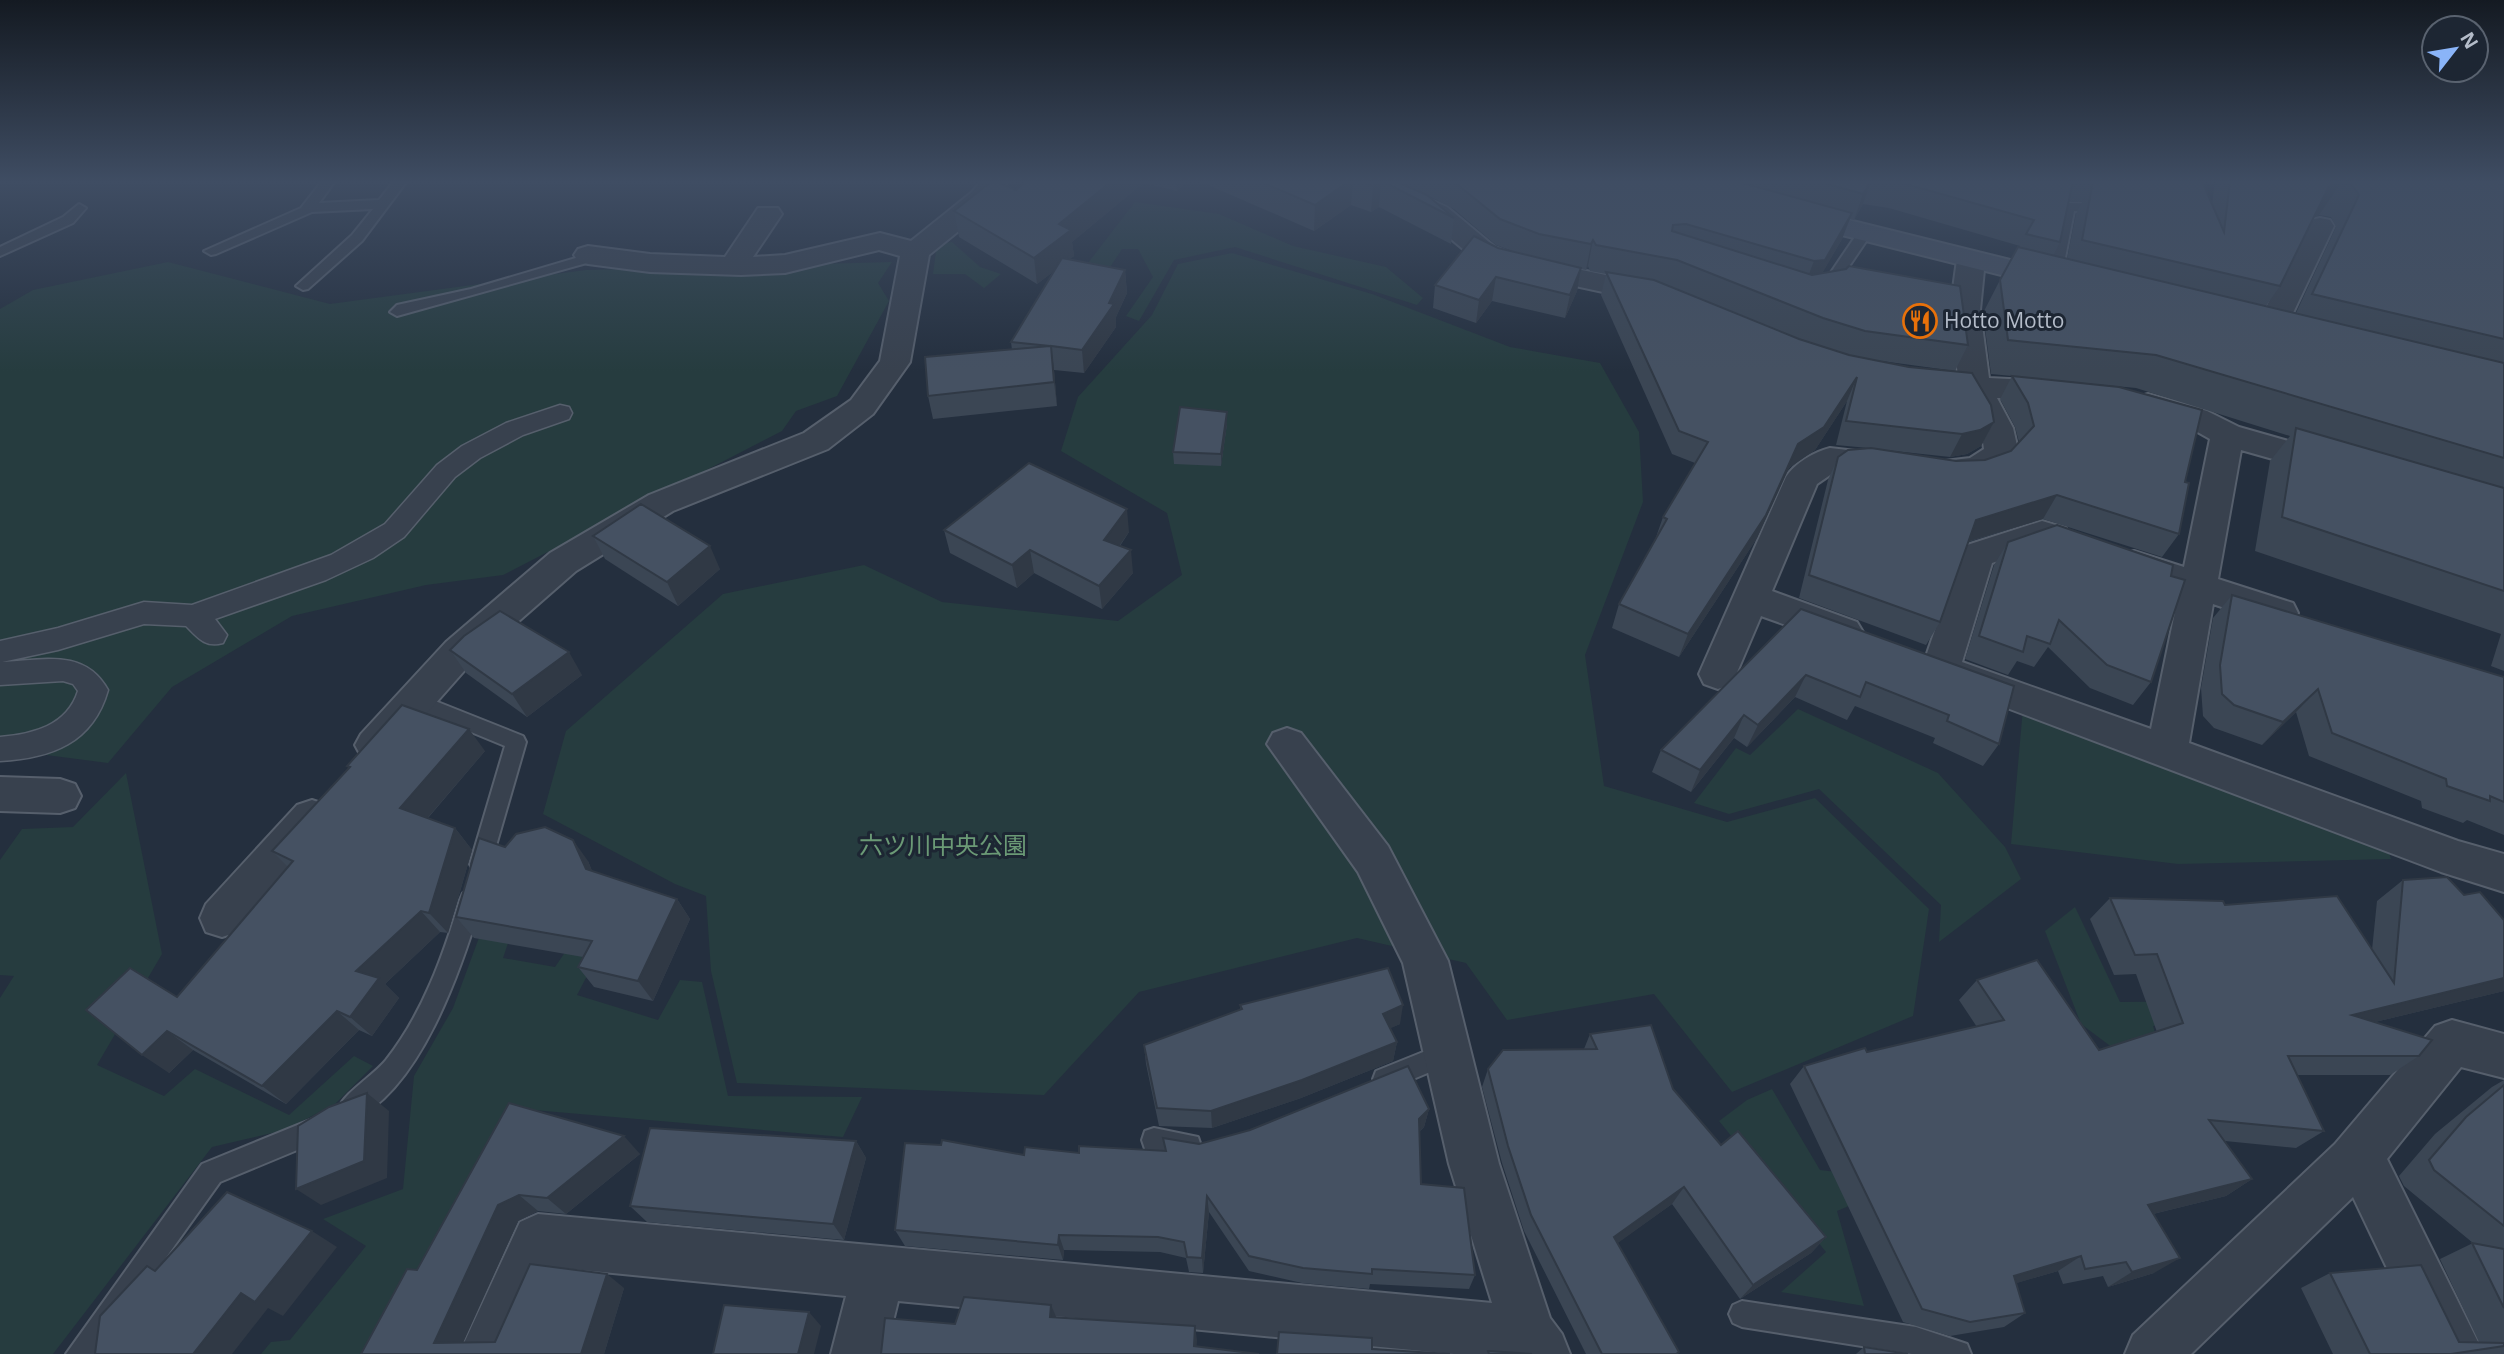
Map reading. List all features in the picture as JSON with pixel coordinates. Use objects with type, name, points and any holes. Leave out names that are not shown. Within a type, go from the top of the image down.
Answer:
[{"type":"main road","points":[[1906,244],[2090,288]]},
{"type":"street","points":[[733,266],[743,244]]},
{"type":"street","points":[[592,256],[650,263],[733,266],[785,264],[867,244]]},
{"type":"street","points":[[890,244],[915,252]]},
{"type":"street","points":[[222,918],[458,652],[563,562],[661,503],[816,441],[862,407],[895,362],[915,252],[925,244]]},
{"type":"street","points":[[1474,244],[1485,253],[1516,265],[1658,294],[1683,304]]},
{"type":"street","points":[[2269,332],[2311,244]]},
{"type":"street","points":[[1718,674],[1803,477],[1830,459],[1855,459],[1923,470],[1974,468],[1992,463],[2001,450],[1997,428],[1975,388],[1965,310],[1971,260]]},
{"type":"street","points":[[1905,379],[1975,388],[2042,387],[2081,391]]},
{"type":"street","points":[[2119,397],[2196,418],[2228,435],[2359,473]]},
{"type":"street","points":[[0,652],[58,639],[144,613],[203,625],[337,565],[385,538],[410,517],[446,472],[478,448],[506,433],[560,413]]},
{"type":"street","points":[[2167,751],[2228,435]]},
{"type":"street","points":[[1941,668],[1978,555],[2042,533],[2312,624]]},
{"type":"street","points":[[1751,598],[2456,859],[2504,873]]},
{"type":"street","points":[[0,674],[63,670],[83,676],[93,690],[90,707],[77,725],[51,739],[17,748],[0,749]]},
{"type":"street","points":[[486,1354],[538,1240],[878,1272],[1536,1344],[1474,1164],[1425,961],[1373,859],[1287,744]]},
{"type":"street","points":[[0,794],[60,796]]},
{"type":"street","points":[[2152,1354],[2359,1156],[2452,1042],[2504,1056]]},
{"type":"street","points":[[2359,1156],[2457,1354]]},
{"type":"street","points":[[858,1354],[878,1272]]},
{"type":"lane","points":[[0,252],[17,244]]},
{"type":"lane","points":[[211,251],[226,244]]},
{"type":"lane","points":[[303,286],[350,244]]},
{"type":"lane","points":[[1816,293],[1830,290],[1858,244]]},
{"type":"lane","points":[[2054,279],[2061,244]]},
{"type":"lane","points":[[397,312],[402,308],[453,300],[499,288],[516,279],[592,256]]},
{"type":"lane","points":[[80,1354],[211,1173],[314,1131],[358,1104],[385,1081],[416,1037],[460,940],[516,742],[415,701]]},
{"type":"lane","points":[[1361,1088],[1449,1053]]},
{"type":"lane","points":[[1154,1140],[1200,1147],[1212,1143]]},
{"type":"lane","points":[[1742,1314],[1916,1341],[1957,1354]]},
{"type":"green space","points":[[937,244],[954,244],[980,267],[1001,274],[984,288],[965,274],[933,274]]},
{"type":"green space","points":[[1102,244],[1289,244],[1386,267],[1423,298],[1417,305],[1235,247],[1174,260],[1139,321],[1126,316],[1153,277],[1138,249],[1122,249],[1103,278],[1081,272]]},
{"type":"green space","name":"六ツ川中央公園","points":[[1232,253],[1372,294],[1510,347],[1600,363],[1639,432],[1643,502],[1585,655],[1604,786],[1727,822],[1815,798],[1929,909],[1913,1016],[1732,1092],[1654,994],[1507,1020],[1466,963],[1357,938],[1139,992],[1044,1095],[737,1083],[711,971],[706,896],[675,884],[543,814],[566,731],[723,594],[864,565],[942,602],[1118,621],[1182,575],[1167,513],[1061,451],[1078,397],[1152,315],[1178,264]]},
{"type":"green space","points":[[168,262],[330,304],[586,270],[892,262],[878,283],[889,301],[837,396],[796,411],[782,431],[503,575],[426,585],[292,616],[172,687],[108,763],[0,749],[0,309],[33,290]]},
{"type":"green space","points":[[2023,708],[2387,847],[2391,859],[2178,864],[2011,844]]},
{"type":"green space","points":[[1798,709],[1938,773],[2005,847],[2021,879],[1939,942],[1941,905],[1819,789],[1729,814],[1694,803],[1736,748],[1750,755]]},
{"type":"green space","points":[[126,773],[162,954],[97,1065],[164,1096],[195,1069],[289,1115],[354,1056],[373,1066],[335,1104],[285,1130],[212,1147],[53,1354],[0,1354],[0,998],[14,976],[0,975],[0,860],[22,829],[73,827]]},
{"type":"green space","points":[[627,900],[577,995],[658,1020],[680,980],[702,982],[728,1096],[862,1097],[843,1137],[522,1109],[378,1354],[261,1354],[271,1342],[290,1340],[366,1246],[323,1219],[403,1189],[414,1076],[453,1008],[487,916],[513,928],[503,958],[555,967],[595,908]]},
{"type":"green space","points":[[2075,907],[2120,1002],[2224,1001],[2232,1018],[2153,1026],[2164,1060],[2113,1048],[2081,1024],[2045,931]]},
{"type":"green space","points":[[1772,1089],[1820,1170],[1837,1172],[1856,1203],[1837,1211],[1864,1306],[1781,1292],[1826,1252],[1719,1121],[1747,1100]]},
{"type":"building","points":[[1010,244],[1052,244],[1034,258]]},
{"type":"building","points":[[1467,244],[1490,244],[1581,268],[1570,295],[1496,277],[1479,300],[1435,285]]},
{"type":"building","points":[[1714,244],[1812,275],[1846,269],[1849,266],[1960,286],[1968,345],[1865,331],[1823,318],[1677,260],[1596,245]]},
{"type":"building","points":[[1756,244],[1834,244],[1825,260],[1814,261]]},
{"type":"building","points":[[2100,244],[2300,244],[2280,286]]},
{"type":"building","points":[[2336,244],[2504,244],[2504,339],[2312,294]]},
{"type":"building","points":[[2018,247],[2504,363],[2504,458],[2156,355],[2008,340],[2000,280]]},
{"type":"building","points":[[1062,258],[1125,270],[1109,303],[1114,304],[1082,350],[1051,346],[1054,382],[928,396],[925,357],[1050,346],[1011,342]]},
{"type":"building","points":[[1606,272],[1654,280],[1799,339],[1849,355],[1909,367],[1972,373],[1991,405],[1994,422],[1980,430],[1962,434],[1846,421],[1857,377],[1824,427],[1798,444],[1766,515],[1688,634],[1619,604],[1667,519],[1663,517],[1708,442],[1679,431]]},
{"type":"building","points":[[2012,376],[2119,387],[2202,410],[2185,482],[2189,483],[2179,534],[2057,495],[1976,520],[1940,622],[1809,575],[1838,457],[1848,450],[1871,448],[1956,461],[1985,460],[2011,451],[2034,426],[2028,403]]},
{"type":"building","points":[[1180,407],[1227,412],[1221,454],[1173,452]]},
{"type":"building","points":[[2296,428],[2504,488],[2504,591],[2282,517]]},
{"type":"building","points":[[1029,463],[1127,509],[1104,540],[1131,550],[1099,586],[1030,550],[1012,565],[944,530]]},
{"type":"building","points":[[641,504],[710,546],[667,582],[593,536]]},
{"type":"building","points":[[2057,525],[2173,565],[2171,576],[2185,580],[2151,682],[2107,665],[2059,620],[2050,644],[2027,636],[2023,652],[1979,636],[2008,542]]},
{"type":"building","points":[[2232,595],[2504,677],[2504,802],[2490,796],[2490,801],[2447,786],[2446,779],[2332,733],[2318,689],[2283,722],[2234,705],[2222,694],[2220,665]]},
{"type":"building","points":[[1801,609],[2014,686],[1999,744],[1947,721],[1949,715],[1866,682],[1860,697],[1806,675],[1758,725],[1744,715],[1700,770],[1661,750]]},
{"type":"building","points":[[500,611],[569,652],[512,694],[450,650],[464,636]]},
{"type":"building","points":[[402,705],[469,729],[400,808],[455,828],[429,913],[421,911],[356,971],[379,978],[350,1017],[337,1011],[262,1086],[167,1031],[142,1055],[86,1010],[130,968],[177,997],[293,861],[272,851],[350,767],[347,766]]},
{"type":"building","points":[[545,827],[573,840],[586,869],[677,899],[638,981],[578,967],[592,941],[456,917],[479,838],[505,847],[516,834]]},
{"type":"building","points":[[2447,877],[2464,895],[2480,892],[2504,920],[2504,978],[2352,1015],[2432,1040],[2419,1056],[2288,1056],[2324,1131],[2209,1120],[2252,1179],[2148,1205],[2180,1258],[2132,1272],[2126,1262],[2085,1269],[2081,1256],[2014,1276],[2025,1313],[1970,1322],[1922,1309],[1804,1066],[1865,1048],[1867,1052],[2004,1020],[1977,980],[2037,960],[2099,1050],[2183,1023],[2157,954],[2135,955],[2110,898],[2223,901],[2225,905],[2337,896],[2394,983],[2403,880]]},
{"type":"building","points":[[1388,968],[1403,1005],[1383,1014],[1397,1042],[1302,1080],[1211,1111],[1157,1108],[1144,1045],[1242,1009],[1240,1005]]},
{"type":"building","points":[[1651,1025],[1673,1089],[1721,1145],[1738,1131],[1826,1237],[1753,1285],[1684,1187],[1614,1237],[1679,1352],[1602,1354],[1531,1215],[1508,1146],[1488,1069],[1503,1050],[1597,1049],[1590,1034]]},
{"type":"building","points":[[1408,1066],[1429,1109],[1419,1119],[1421,1184],[1464,1188],[1475,1275],[1372,1269],[1372,1274],[1303,1268],[1249,1256],[1207,1196],[1202,1258],[1187,1257],[1184,1242],[1158,1237],[1059,1235],[1058,1245],[895,1230],[905,1143],[941,1145],[942,1140],[1024,1155],[1025,1147],[1079,1153],[1079,1146],[1166,1151],[1163,1138],[1199,1144],[1250,1130]]},
{"type":"building","points":[[2504,1085],[2504,1226],[2434,1170],[2429,1160],[2466,1117]]},
{"type":"building","points":[[367,1093],[364,1161],[296,1189],[298,1126],[329,1107]]},
{"type":"building","points":[[509,1103],[624,1136],[547,1198],[519,1195],[498,1205],[434,1343],[495,1342],[530,1264],[607,1274],[581,1354],[361,1354],[407,1269],[417,1270]]},
{"type":"building","points":[[650,1128],[856,1141],[833,1224],[630,1206]]},
{"type":"building","points":[[227,1192],[312,1231],[255,1302],[241,1293],[193,1354],[95,1354],[100,1316],[147,1266],[155,1271]]},
{"type":"building","points":[[2472,1243],[2504,1249],[2504,1308]]},
{"type":"building","points":[[2421,1265],[2459,1342],[2504,1343],[2504,1346],[2451,1354],[2370,1354],[2330,1273]]},
{"type":"building","points":[[964,1297],[1051,1305],[1050,1317],[1195,1326],[1194,1346],[1259,1354],[881,1354],[885,1318],[955,1324]]},
{"type":"building","points":[[724,1305],[809,1312],[798,1354],[713,1354]]},
{"type":"building","points":[[1279,1332],[1372,1338],[1372,1349],[1450,1354],[1277,1354]]},
{"type":"building","points":[[1864,1347],[1908,1354],[1865,1354]]},
{"type":"building","points":[[1488,1351],[1532,1354],[1489,1354]]},
{"type":"place","name":"Hotto Motto","points":[[1920,321]]}]
